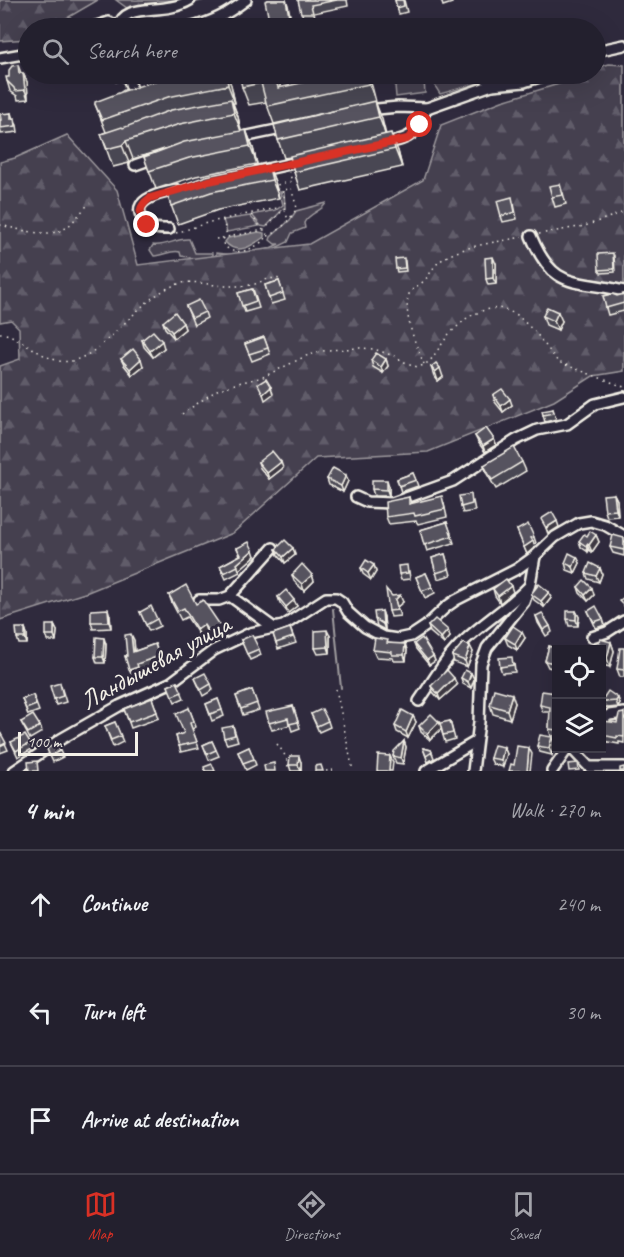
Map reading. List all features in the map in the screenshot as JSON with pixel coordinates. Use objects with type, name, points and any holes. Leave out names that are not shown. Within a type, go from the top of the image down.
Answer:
[{"type":"street","points":[[121,18],[127,7],[138,2],[177,6],[190,0]]},
{"type":"street","points":[[220,18],[246,0]]},
{"type":"street","points":[[606,49],[624,45]]},
{"type":"street","points":[[0,58],[18,55]]},
{"type":"street","points":[[117,101],[138,92],[133,84]]},
{"type":"street","points":[[361,111],[398,107],[427,108],[492,85],[503,84]]},
{"type":"street","points":[[377,145],[407,139],[414,134],[427,108]]},
{"type":"street","points":[[232,139],[296,126]]},
{"type":"street","points":[[135,165],[168,154]]},
{"type":"street","points":[[248,173],[315,158]]},
{"type":"street","points":[[169,229],[152,228],[147,225],[139,209],[150,198],[189,186]]},
{"type":"street","points":[[531,236],[544,263],[554,274],[569,281],[624,291]]},
{"type":"street","points":[[356,497],[367,502],[392,503],[453,481],[516,440],[537,430],[567,424],[595,404],[624,397]]},
{"type":"street","name":"Ландышевая улица","points":[[14,771],[61,739],[120,706],[170,683],[214,650],[250,633],[283,626],[326,598],[336,598],[342,602],[348,612],[365,627],[384,637],[397,639],[411,636],[426,626],[446,607],[518,569],[555,537],[579,523],[591,522],[605,525],[624,536]]},
{"type":"street","points":[[199,600],[219,600],[230,596],[273,548]]},
{"type":"street","points":[[473,771],[479,722],[481,664],[488,648],[524,602],[535,556]]},
{"type":"street","points":[[419,701],[454,651],[511,604],[530,584]]},
{"type":"street","points":[[230,596],[274,628]]},
{"type":"street","points":[[592,637],[607,632],[624,621]]},
{"type":"street","points":[[606,717],[624,713]]},
{"type":"street","points":[[426,771],[475,742]]},
{"type":"street","points":[[552,771],[566,753]]},
{"type":"street","points":[[575,753],[589,767],[624,767]]},
{"type":"path","points":[[226,237],[222,242],[225,247],[230,250],[244,251],[256,246],[288,221],[297,207],[291,188],[279,192],[277,185],[292,181],[286,165]]},
{"type":"path","points":[[216,239],[264,230],[284,210],[286,205],[284,191]]},
{"type":"path","points":[[0,225],[38,233],[60,231],[67,227],[90,202]]},
{"type":"path","points":[[169,229],[178,234],[222,219],[277,208]]},
{"type":"path","points":[[284,210],[288,221]]},
{"type":"path","points":[[424,365],[414,338],[408,312],[408,298],[410,292],[430,275],[436,264],[446,257],[490,243],[585,226],[624,212]]},
{"type":"path","points":[[250,214],[268,236]]},
{"type":"path","points":[[222,219],[226,237]]},
{"type":"path","points":[[0,333],[16,338],[38,353],[68,362],[86,355],[100,345],[148,300],[177,284],[192,283],[219,287],[253,284],[273,277],[281,279]]},
{"type":"path","points":[[182,414],[217,390],[238,382],[262,377],[306,356],[327,350],[374,349],[410,365],[418,367],[424,365],[430,361],[449,334],[468,317],[484,310],[499,308],[516,314],[536,333],[558,362],[624,387]]},
{"type":"path","points":[[336,689],[353,771]]},
{"type":"path","points":[[277,744],[285,755],[287,771]]},
{"type":"path","points":[[326,771],[333,770]]},
{"type":"green space","points":[[0,0],[98,0],[67,18],[18,18],[18,40],[0,41]]},
{"type":"green space","points":[[116,0],[205,0],[138,16]]},
{"type":"green space","points":[[606,65],[624,65],[624,371],[593,376],[554,401],[428,452],[316,458],[233,533],[88,592],[0,620],[0,366],[20,359],[19,328],[11,320],[0,322],[0,162],[15,158],[67,135],[117,190],[138,265],[309,244],[423,180],[441,125],[502,101],[559,84],[606,84]]},
{"type":"green space","points":[[424,84],[425,93],[396,97],[395,85]]},
{"type":"green space","points":[[434,84],[475,84],[440,94]]},
{"type":"green space","points":[[280,192],[284,192],[285,207],[266,227],[261,226],[252,215],[276,210],[283,205]]},
{"type":"green space","points":[[326,203],[306,220],[305,228],[292,233],[288,242],[263,254],[253,264],[199,263],[190,257],[181,256],[180,252],[174,251],[154,256],[150,250],[153,245],[189,239],[195,253],[212,253],[212,259],[216,259],[216,253],[255,255],[279,244],[270,240],[271,237],[290,220],[296,211]]},
{"type":"green space","points":[[250,216],[259,226],[227,232],[223,220]]},
{"type":"shaded area","points":[[264,233],[264,237],[244,248],[234,248],[225,242],[228,238]]},
{"type":"building","points":[[286,0],[289,16],[269,18],[265,1]]},
{"type":"building","points":[[298,0],[337,0],[311,5],[313,13],[301,13]]},
{"type":"building","points":[[395,0],[403,0],[404,6],[397,8]]},
{"type":"building","points":[[18,65],[18,84],[24,84],[25,90],[15,91],[7,81],[6,77],[9,77],[9,70],[12,66]]},
{"type":"building","points":[[146,84],[228,85],[168,97],[102,120],[95,102]]},
{"type":"building","points":[[261,84],[277,84],[278,88],[296,84],[369,84],[267,106]]},
{"type":"building","points":[[231,99],[234,113],[180,124],[126,141],[122,145],[107,149],[101,134],[171,110]]},
{"type":"building","points":[[375,101],[379,117],[278,140],[274,125]]},
{"type":"building","points":[[11,113],[11,119],[15,118],[16,126],[0,128],[0,114]]},
{"type":"building","points":[[246,130],[250,146],[189,158],[149,171],[144,157],[184,142]]},
{"type":"building","points":[[391,133],[395,149],[294,172],[290,156]]},
{"type":"building","points":[[268,164],[272,180],[211,192],[171,206],[166,191],[206,176]]},
{"type":"building","points":[[560,184],[563,195],[552,197],[549,186]]},
{"type":"building","points":[[512,197],[515,212],[501,216],[497,201]]},
{"type":"building","points":[[613,253],[614,269],[599,270],[598,254]]},
{"type":"building","points":[[493,257],[493,278],[486,279],[485,258]]},
{"type":"building","points":[[404,258],[405,268],[396,269],[395,259]]},
{"type":"building","points":[[279,281],[283,293],[269,298],[265,285]]},
{"type":"building","points":[[252,289],[256,301],[242,306],[238,293]]},
{"type":"building","points":[[612,294],[617,296],[624,294],[624,303],[606,308],[603,296]]},
{"type":"building","points":[[199,300],[205,312],[192,318],[186,306]]},
{"type":"building","points":[[547,307],[558,312],[554,321],[543,316]]},
{"type":"building","points":[[175,312],[183,323],[172,332],[163,322]]},
{"type":"building","points":[[153,331],[162,341],[150,351],[142,340]]},
{"type":"building","points":[[264,337],[268,348],[249,354],[245,344]]},
{"type":"building","points":[[133,349],[141,359],[130,369],[121,359]]},
{"type":"building","points":[[376,353],[386,359],[381,367],[371,360]]},
{"type":"building","points":[[436,363],[440,368],[435,372],[431,367]]},
{"type":"building","points":[[266,379],[271,387],[263,394],[258,384]]},
{"type":"building","points":[[502,389],[510,399],[501,406],[493,395]]},
{"type":"building","points":[[553,409],[554,413],[543,415],[542,411]]},
{"type":"building","points":[[486,428],[494,439],[483,446],[475,436]]},
{"type":"building","points":[[514,447],[522,462],[492,480],[484,465]]},
{"type":"building","points":[[272,451],[281,462],[267,473],[258,462]]},
{"type":"building","points":[[333,468],[346,475],[341,486],[327,479]]},
{"type":"building","points":[[413,473],[416,480],[399,486],[397,479]]},
{"type":"building","points":[[372,480],[387,480],[387,490],[372,489]]},
{"type":"building","points":[[471,494],[472,504],[461,507],[459,496]]},
{"type":"building","points":[[614,494],[616,510],[605,511],[603,495]]},
{"type":"building","points":[[442,496],[445,509],[415,516],[414,513],[386,517],[385,502],[409,497],[409,504]]},
{"type":"building","points":[[552,512],[557,521],[546,528],[541,519]]},
{"type":"building","points":[[447,522],[452,536],[424,545],[420,530]]},
{"type":"building","points":[[528,524],[534,537],[531,538],[533,541],[524,547],[517,530]]},
{"type":"building","points":[[590,531],[596,535],[586,546],[579,541],[584,534],[587,536]]},
{"type":"building","points":[[613,535],[624,538],[624,550],[610,547]]},
{"type":"building","points":[[285,540],[293,548],[283,557],[276,549]]},
{"type":"building","points":[[249,542],[253,550],[237,564],[238,566],[224,573],[220,566],[241,555],[237,548]]},
{"type":"building","points":[[569,553],[577,557],[573,567],[565,563]]},
{"type":"building","points":[[445,554],[449,569],[436,573],[432,558]]},
{"type":"building","points":[[366,560],[374,565],[368,573],[361,568]]},
{"type":"building","points":[[590,563],[600,568],[596,576],[586,573]]},
{"type":"building","points":[[302,564],[312,575],[302,584],[292,575]]},
{"type":"building","points":[[407,565],[408,573],[399,574],[398,566]]},
{"type":"building","points":[[426,573],[432,587],[422,591],[416,577]]},
{"type":"building","points":[[506,579],[511,586],[498,596],[493,589]]},
{"type":"building","points":[[584,580],[592,588],[585,595],[578,587]]},
{"type":"building","points":[[539,584],[549,592],[541,601],[531,594]]},
{"type":"building","points":[[186,585],[196,604],[203,600],[222,628],[210,634],[204,625],[197,630],[184,608],[178,611],[169,595]]},
{"type":"building","points":[[386,589],[392,596],[400,595],[395,600],[398,610],[389,611]]},
{"type":"building","points":[[286,590],[294,600],[286,607],[278,597]]},
{"type":"building","points":[[151,606],[157,619],[146,625],[140,612]]},
{"type":"building","points":[[596,606],[603,619],[594,622],[588,611]]},
{"type":"building","points":[[108,609],[109,622],[91,622],[91,610]]},
{"type":"building","points":[[382,611],[383,624],[375,619],[374,612]]},
{"type":"building","points":[[567,611],[576,611],[576,620],[567,619]]},
{"type":"building","points":[[542,613],[550,626],[543,630],[536,616]]},
{"type":"building","points":[[435,619],[448,630],[441,638],[428,626]]},
{"type":"building","points":[[46,625],[54,625],[54,635],[46,635]]},
{"type":"building","points":[[513,626],[522,632],[515,644],[505,638]]},
{"type":"building","points":[[16,628],[25,628],[25,638],[17,638]]},
{"type":"building","points":[[290,628],[293,637],[276,643],[273,634]]},
{"type":"building","points":[[327,630],[328,647],[315,648],[315,631]]},
{"type":"building","points":[[131,634],[133,652],[155,644],[159,656],[137,664],[138,667],[129,670],[125,656],[127,656],[125,635]]},
{"type":"building","points":[[252,635],[259,649],[247,654],[241,640]]},
{"type":"building","points":[[96,637],[104,638],[103,657],[95,657]]},
{"type":"building","points":[[375,638],[388,640],[387,643],[405,644],[404,655],[392,655],[392,652],[373,650]]},
{"type":"building","points":[[422,638],[433,656],[427,660],[414,644]]},
{"type":"building","points":[[600,639],[611,642],[607,658],[606,645],[599,645]]},
{"type":"building","points":[[463,643],[470,646],[465,661],[452,656]]},
{"type":"building","points":[[549,646],[552,647],[552,663],[545,661]]},
{"type":"building","points":[[620,648],[624,648],[624,670],[617,669]]},
{"type":"building","points":[[512,657],[513,665],[500,667],[499,658]]},
{"type":"building","points":[[447,670],[454,678],[438,694],[431,686]]},
{"type":"building","points":[[465,670],[471,673],[468,682],[461,678]]},
{"type":"building","points":[[205,673],[211,684],[201,690],[195,678]]},
{"type":"building","points":[[177,682],[182,692],[172,696],[168,686]]},
{"type":"building","points":[[60,683],[63,696],[54,699],[50,686]]},
{"type":"building","points":[[494,689],[512,694],[507,710],[490,705]]},
{"type":"building","points":[[252,690],[257,703],[241,709],[236,696]]},
{"type":"building","points":[[542,691],[552,692],[552,729],[549,729],[550,707],[540,705]]},
{"type":"building","points":[[608,691],[618,698],[616,701],[606,702]]},
{"type":"building","points":[[33,695],[36,705],[26,709],[22,699]]},
{"type":"building","points":[[152,698],[157,712],[129,722],[124,709]]},
{"type":"building","points":[[218,699],[222,710],[210,714],[206,704]]},
{"type":"building","points":[[293,706],[298,722],[289,724],[288,718],[269,723],[266,712]]},
{"type":"building","points":[[189,708],[194,721],[190,723],[197,742],[179,746],[176,736],[184,733],[176,714]]},
{"type":"building","points":[[322,709],[328,721],[317,726],[311,714]]},
{"type":"building","points":[[402,710],[413,716],[406,732],[395,726]]},
{"type":"building","points":[[624,713],[624,737],[606,736],[606,721],[617,723],[619,714]]},
{"type":"building","points":[[431,714],[439,722],[427,734],[419,726]]},
{"type":"building","points":[[33,715],[40,726],[28,733],[21,722]]},
{"type":"building","points":[[450,721],[453,733],[443,735],[440,723]]},
{"type":"building","points":[[115,722],[121,736],[111,740],[105,726]]},
{"type":"building","points":[[233,726],[235,735],[224,738],[222,728]]},
{"type":"building","points":[[0,732],[6,743],[0,746]]},
{"type":"building","points":[[25,735],[30,743],[16,751],[11,742]]},
{"type":"building","points":[[540,735],[552,737],[549,748],[537,746]]},
{"type":"building","points":[[212,741],[216,750],[207,754],[203,745]]},
{"type":"building","points":[[404,741],[401,758],[393,756],[394,751]]},
{"type":"building","points":[[56,743],[60,751],[50,756],[47,749]]},
{"type":"building","points":[[494,745],[504,747],[501,760],[490,758]]},
{"type":"building","points":[[517,746],[529,748],[527,771],[509,771],[511,764],[514,765]]},
{"type":"building","points":[[249,747],[254,759],[243,763],[238,752]]},
{"type":"building","points":[[423,748],[431,750],[432,752],[426,756]]},
{"type":"building","points":[[378,755],[390,756],[389,771],[377,771]]},
{"type":"building","points":[[290,756],[299,756],[298,765],[289,765]]},
{"type":"building","points":[[37,761],[38,771],[29,771],[28,762]]},
{"type":"building","points":[[274,763],[275,771],[265,771],[264,765]]},
{"type":"building","points":[[578,763],[579,770],[569,771],[568,764]]},
{"type":"building","points":[[212,764],[215,771],[205,771],[204,767]]},
{"type":"building","points":[[321,765],[323,771],[315,771],[315,766]]},
{"type":"waterway","points":[[333,609],[341,688]]},
{"type":"route","points":[[147,225],[139,209],[150,198],[209,181],[407,139],[420,125]]}]
